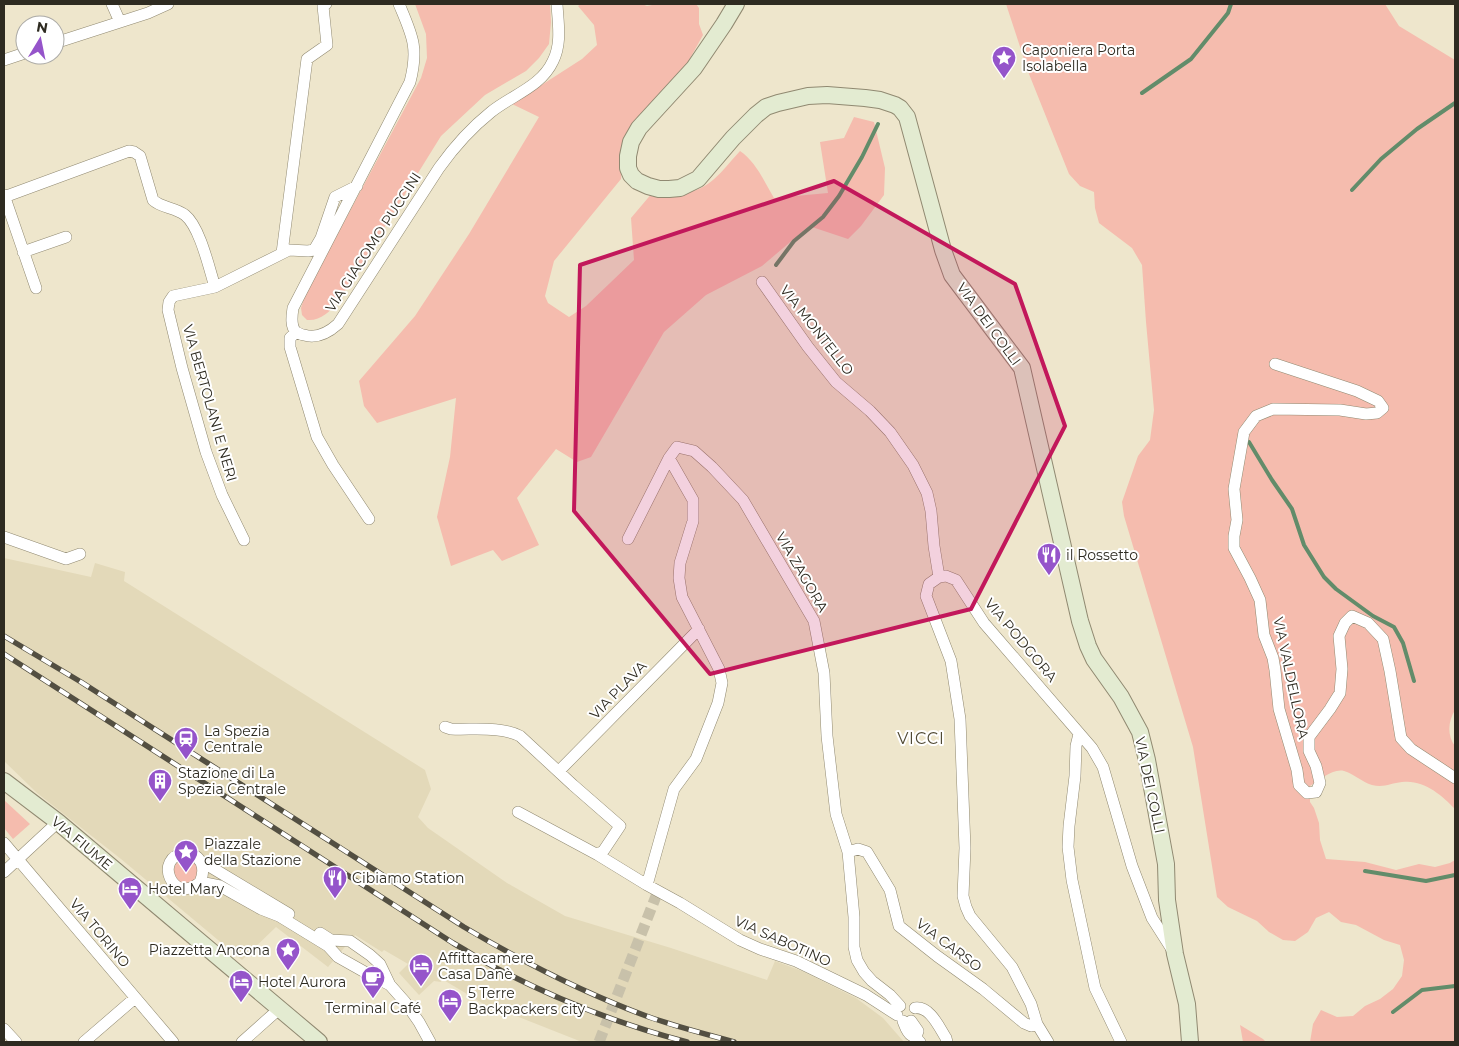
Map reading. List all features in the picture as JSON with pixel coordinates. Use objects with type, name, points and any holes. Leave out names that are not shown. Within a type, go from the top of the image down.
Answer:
[{"type":"street","points":[[112,4],[120,22]]},
{"type":"street","points":[[120,22],[122,4]]},
{"type":"street","points":[[65,40],[148,13],[168,4]]},
{"type":"street","points":[[282,253],[307,59],[327,45],[323,6],[326,4]]},
{"type":"street","points":[[369,519],[317,437],[290,348],[290,338],[296,332],[293,325],[293,308],[410,82],[415,51],[414,41],[400,4]]},
{"type":"street","name":"VIA GIACOMO PUCCINI","points":[[296,332],[306,336],[320,335],[329,332],[338,324],[439,168],[454,148],[492,110],[531,87],[545,74],[553,63],[559,43],[557,4]]},
{"type":"street","name":"VIA DEI COLLI","points":[[736,4],[694,68],[634,135],[628,156],[630,176],[637,181],[659,189],[680,188],[698,179],[756,114],[766,107],[808,96],[827,95],[880,100],[900,108],[907,117],[943,250],[952,275],[1022,368],[1080,621],[1088,646],[1121,697],[1140,732],[1166,864],[1167,900],[1175,954],[1187,1004],[1190,1042]]},
{"type":"street","points":[[36,288],[4,196],[131,151],[140,156],[153,200],[177,209],[191,222],[215,287],[289,250],[314,250],[321,238],[335,197],[357,186]]},
{"type":"street","points":[[23,252],[66,237]]},
{"type":"street","name":"VIA MONTELLO","points":[[762,282],[808,347],[836,382],[870,411],[890,432],[913,465],[927,493],[939,577]]},
{"type":"street","name":"VIA BERTOLANI E NERI","points":[[215,287],[173,296],[170,299],[168,310],[206,452],[222,495],[244,540]]},
{"type":"street","name":"VIA VALDELLORA","points":[[1275,364],[1357,391],[1378,401],[1383,408],[1378,413],[1366,414],[1340,410],[1272,409],[1256,416],[1244,432],[1234,489],[1237,520],[1234,548],[1260,600],[1264,635],[1273,658],[1279,709],[1297,770],[1299,785],[1307,793],[1316,792],[1320,783],[1316,766],[1309,751],[1309,738],[1340,693],[1342,669],[1339,636],[1345,623],[1352,616],[1368,623],[1383,639],[1401,738],[1410,750],[1455,778]]},
{"type":"street","name":"VIA ZAGORA","points":[[669,458],[677,447],[694,451],[743,500],[814,621],[824,673],[827,736],[836,814],[848,852]]},
{"type":"street","points":[[628,539],[669,458]]},
{"type":"street","points":[[518,812],[647,884],[674,789],[696,759],[718,703],[722,683],[719,669],[682,597],[679,578],[680,563],[693,521],[693,500],[669,458]]},
{"type":"street","points":[[4,537],[66,559],[80,554]]},
{"type":"street","name":"VIA PODGORA","points":[[939,577],[946,576],[956,580],[984,623],[1092,748],[1103,768],[1132,866],[1152,918],[1175,954]]},
{"type":"street","points":[[939,577],[929,584],[926,596],[951,661],[960,719],[965,848],[963,896],[970,916],[1012,967],[1031,1004],[1034,1025]]},
{"type":"street","name":"VIA PLAVA","points":[[559,771],[699,629]]},
{"type":"street","points":[[445,727],[451,729],[504,730],[520,736],[620,826],[604,850],[598,855]]},
{"type":"street","points":[[1079,734],[1076,746],[1075,776],[1068,826],[1068,847],[1072,880],[1095,988],[1121,1042]]},
{"type":"street","name":"VIA FIUME","points":[[4,781],[58,822],[319,1042]]},
{"type":"street","points":[[4,872],[58,822]]},
{"type":"street","name":"VIA TORINO","points":[[4,843],[173,1042]]},
{"type":"street","name":"VIA CARSO","points":[[848,852],[858,849],[867,852],[890,890],[899,926],[983,989],[1024,1023],[1034,1025],[1048,1042]]},
{"type":"street","points":[[848,852],[854,917],[854,947],[857,960],[872,981],[890,995],[903,1016],[907,1030],[918,1039]]},
{"type":"street","points":[[199,860],[203,871],[200,882],[195,886],[184,888],[174,884],[168,874],[170,863],[178,855],[189,854],[195,856],[331,940],[350,941],[370,954],[380,964],[390,984],[419,1022],[430,1042]]},
{"type":"street","points":[[200,882],[220,886],[261,909],[279,916],[328,946],[338,957],[390,984]]},
{"type":"street","name":"VIA SABOTINO","points":[[647,884],[740,940],[796,961],[866,995],[903,1016]]},
{"type":"street","points":[[332,950],[334,944],[341,940]]},
{"type":"street","points":[[84,1042],[136,998]]},
{"type":"street","points":[[915,1008],[921,1008],[928,1012],[947,1042]]},
{"type":"street","points":[[242,1042],[279,1009]]},
{"type":"highlighted area","points":[[834,181],[1015,284],[1065,426],[971,609],[710,674],[574,511],[580,265]]},
{"type":"shaded area","points":[[415,4],[550,4],[549,44],[526,71],[485,95],[441,136],[338,302],[321,317],[307,320],[302,315],[301,308],[305,295],[421,78],[427,58],[426,34]]},
{"type":"shaded area","points":[[581,4],[642,4],[647,6],[657,4],[696,4],[699,8],[699,24],[703,35],[688,62],[653,103],[622,162],[621,179],[554,261],[545,296],[548,303],[569,317],[586,306],[634,260],[631,218],[653,192],[688,192],[696,190],[711,182],[740,151],[755,166],[774,198],[828,193],[820,142],[844,138],[854,117],[874,122],[885,168],[884,195],[861,226],[848,239],[809,226],[762,266],[706,295],[664,332],[591,457],[577,462],[556,449],[517,498],[539,545],[502,561],[493,550],[451,566],[437,517],[450,457],[456,398],[377,423],[364,406],[359,381],[415,316],[469,234],[539,117],[512,104],[582,59],[597,45],[594,25],[578,6]]},
{"type":"shaded area","points":[[1006,4],[1385,4],[1399,26],[1455,60],[1455,710],[1449,728],[1452,742],[1455,746],[1455,809],[1432,789],[1417,783],[1402,782],[1376,786],[1368,784],[1344,771],[1335,771],[1310,786],[1310,802],[1319,823],[1320,840],[1326,859],[1365,862],[1396,870],[1419,864],[1435,867],[1455,860],[1455,1042],[1310,1042],[1313,1024],[1321,1010],[1337,1017],[1353,1016],[1365,1006],[1380,999],[1393,989],[1402,976],[1404,960],[1400,945],[1384,940],[1356,925],[1341,922],[1329,912],[1316,918],[1308,932],[1295,941],[1283,940],[1269,932],[1257,921],[1228,907],[1217,897],[1193,747],[1124,516],[1122,502],[1138,456],[1150,440],[1154,410],[1142,265],[1132,248],[1099,223],[1095,208],[1094,192],[1080,186],[1069,174],[1029,74]]},
{"type":"shaded area","points":[[4,558],[91,577],[95,563],[125,572],[124,581],[425,770],[431,789],[418,817],[428,828],[507,883],[565,916],[671,948],[767,980],[775,961],[802,971],[856,998],[883,1018],[904,1042],[582,1042],[489,1004],[487,1006],[442,979],[441,982],[434,981],[419,995],[399,973],[408,964],[384,950],[382,952],[355,935],[328,967],[276,927],[242,960],[121,859],[37,793],[4,761]]},
{"type":"shaded area","points":[[4,800],[30,824],[13,839],[4,828]]},
{"type":"shaded area","points":[[186,859],[194,863],[198,871],[194,879],[186,883],[178,879],[174,871],[178,863]]},
{"type":"shaded area","points":[[1240,1025],[1263,1039],[1266,1042],[1243,1042]]},
{"type":"waterway","points":[[1142,93],[1191,59],[1228,13],[1231,4]]},
{"type":"waterway","points":[[1352,190],[1381,159],[1417,129],[1455,103]]},
{"type":"waterway","points":[[776,265],[794,241],[823,217],[839,196],[862,157],[878,124]]},
{"type":"waterway","points":[[1249,442],[1292,509],[1304,545],[1324,577],[1336,589],[1373,616],[1394,627],[1403,643],[1414,681]]},
{"type":"waterway","points":[[1365,871],[1426,881],[1455,875]]},
{"type":"waterway","points":[[1393,1012],[1422,990],[1455,986]]},
{"type":"tunnel","points":[[599,1042],[658,891]]},
{"type":"railway","points":[[4,636],[81,682],[464,927],[554,976],[625,1008],[670,1024],[734,1042]]},
{"type":"railway","points":[[4,654],[488,964],[545,992],[592,1011],[639,1028],[687,1042]]},
{"type":"place","name":"Caponiera Porta Isolabella","points":[[1004,79]]},
{"type":"place","name":"il Rossetto","points":[[1049,576]]},
{"type":"place","name":"La Spezia Centrale","points":[[186,760]]},
{"type":"place","name":"Stazione di La Spezia Centrale","points":[[160,802]]},
{"type":"place","name":"Piazzale della Stazione","points":[[186,873]]},
{"type":"place","name":"Cibiamo Station","points":[[335,899]]},
{"type":"place","name":"Hotel Mary","points":[[130,910]]},
{"type":"place","name":"Piazzetta Ancona","points":[[288,971]]},
{"type":"place","name":"Affittacamere Casa Danè","points":[[421,987]]},
{"type":"place","name":"Terminal Café","points":[[373,999]]},
{"type":"place","name":"Hotel Aurora","points":[[241,1003]]},
{"type":"place","name":"5 Terre Backpackers city","points":[[450,1022]]},
{"type":"district","name":"VICCI","points":[[921,738]]}]
